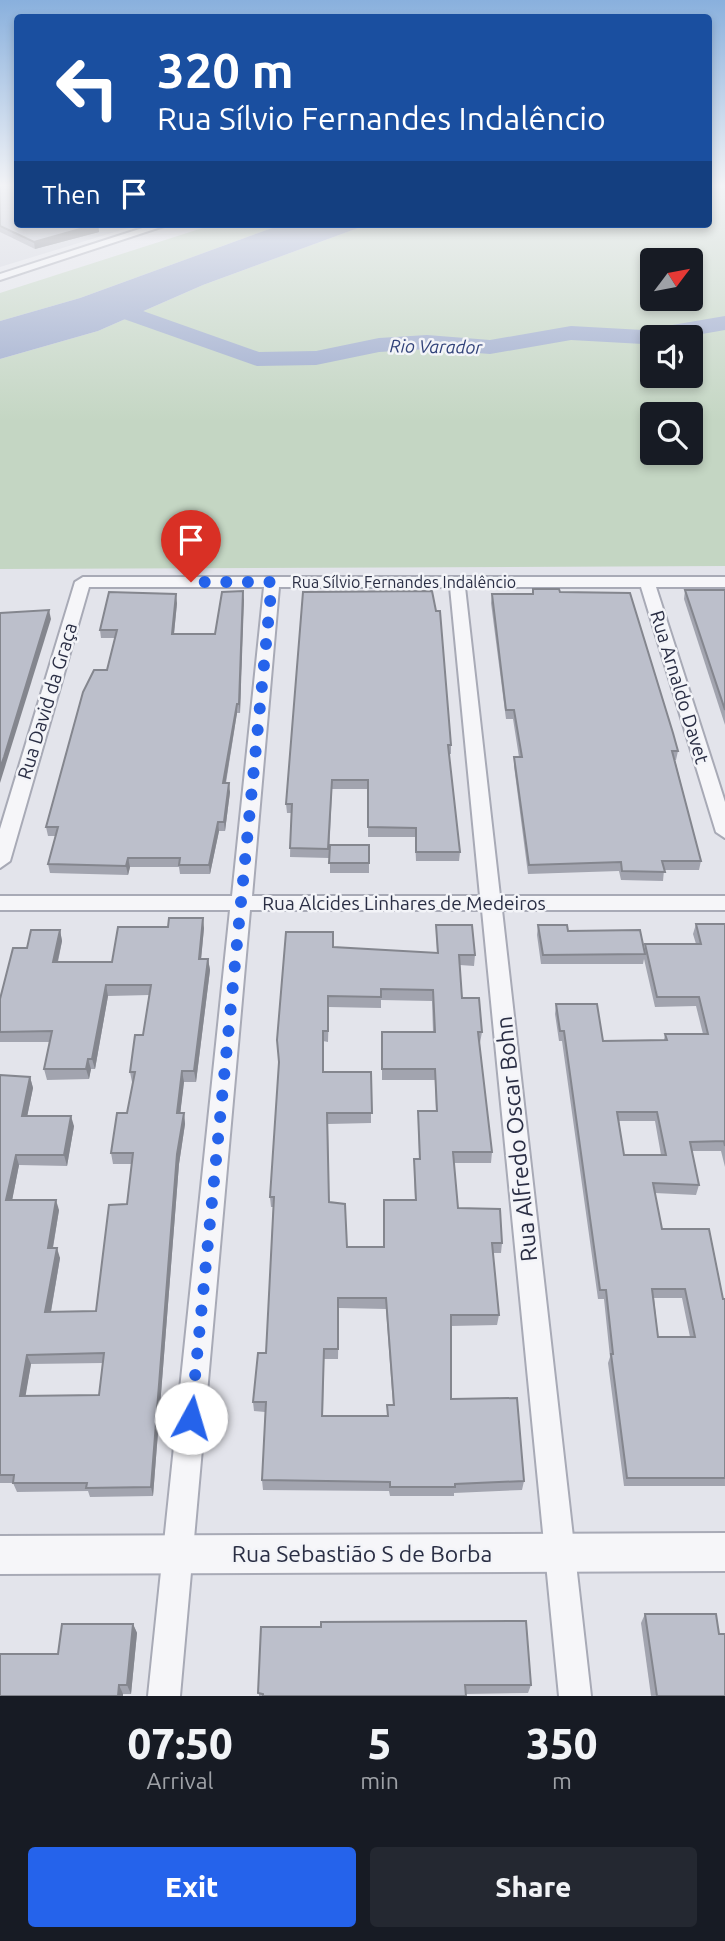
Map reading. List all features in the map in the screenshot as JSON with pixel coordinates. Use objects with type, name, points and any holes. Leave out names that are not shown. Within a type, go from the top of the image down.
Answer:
[{"type":"street","points":[[0,278],[42,264]]},
{"type":"street","name":"Rua Sílvio Fernandes Indalêncio","points":[[83,582],[725,582]]},
{"type":"street","name":"Rua David da Graça","points":[[0,861],[83,582]]},
{"type":"street","points":[[164,1696],[272,582]]},
{"type":"street","name":"Rua Alfredo Oscar Bohn","points":[[457,582],[575,1696]]},
{"type":"street","name":"Rua Arnaldo Davet","points":[[647,582],[725,832]]},
{"type":"street","name":"Rua Alcides Linhares de Medeiros","points":[[0,903],[725,903]]},
{"type":"street","name":"Rua Sebastião S de Borba","points":[[0,1555],[725,1552]]},
{"type":"green space","points":[[90,264],[173,264],[80,298],[0,321],[0,293]]},
{"type":"green space","points":[[260,264],[640,264],[640,312],[704,312],[704,264],[725,264],[725,566],[0,569],[0,359],[98,331],[203,285]]},
{"type":"water","points":[[173,264],[260,264],[203,285],[98,331],[0,359],[0,321],[80,298]]},
{"type":"building","points":[[533,589],[630,593],[678,751],[672,751],[701,861],[662,861],[665,872],[622,871],[621,862],[529,865],[514,757],[522,757],[514,710],[506,710],[492,594],[533,594]]},
{"type":"building","points":[[685,590],[725,590],[725,710]]},
{"type":"building","points":[[243,591],[239,704],[223,783],[229,783],[224,822],[218,822],[209,865],[179,865],[180,858],[128,858],[126,866],[48,864],[58,827],[46,827],[83,692],[94,670],[107,670],[117,630],[100,630],[109,592],[176,594],[172,634],[215,634],[222,592]]},
{"type":"building","points":[[432,591],[436,611],[440,611],[451,745],[448,745],[460,852],[416,852],[416,828],[368,827],[368,780],[332,780],[328,849],[290,848],[292,804],[286,804],[303,592]]},
{"type":"building","points":[[49,610],[4,757],[0,768],[0,613]]},
{"type":"building","points":[[330,845],[369,845],[369,863],[329,863]]},
{"type":"building","points":[[169,918],[203,918],[199,959],[208,959],[194,1071],[182,1071],[177,1113],[184,1113],[177,1154],[151,1487],[86,1488],[87,1483],[13,1483],[14,1475],[0,1475],[0,1075],[30,1077],[22,1116],[71,1116],[64,1155],[16,1155],[6,1200],[56,1200],[48,1248],[57,1248],[45,1312],[96,1311],[109,1205],[127,1204],[133,1153],[111,1153],[117,1113],[127,1113],[135,1072],[130,1072],[135,1035],[143,1035],[151,985],[106,985],[92,1059],[88,1059],[86,1069],[44,1069],[52,1031],[0,1032],[0,999],[13,948],[27,948],[31,930],[60,930],[53,962],[112,962],[118,927],[168,927]],"holes":[[[104,1353],[99,1395],[20,1396],[27,1355]]]},
{"type":"building","points":[[696,924],[725,924],[725,1146],[724,1141],[690,1142],[699,1185],[653,1183],[662,1229],[709,1229],[725,1299],[725,1478],[627,1478],[611,1354],[606,1290],[600,1290],[564,1031],[560,1031],[556,1004],[597,1004],[603,1041],[667,1040],[665,1034],[708,1034],[699,997],[657,997],[645,944],[701,944]],"holes":[[[617,1112],[657,1112],[666,1155],[624,1155]],[[652,1289],[685,1289],[695,1337],[658,1337]]]},
{"type":"building","points":[[436,925],[472,925],[475,955],[459,955],[462,998],[479,998],[482,1032],[478,1032],[492,1152],[453,1152],[458,1208],[500,1209],[502,1243],[492,1243],[499,1315],[451,1315],[451,1399],[517,1398],[524,1481],[455,1484],[455,1487],[390,1487],[390,1482],[262,1480],[266,1402],[253,1402],[258,1353],[266,1353],[274,1197],[270,1197],[279,1062],[277,1040],[286,932],[333,932],[333,947],[438,953]],"holes":[[[381,989],[433,990],[435,1032],[382,1032],[382,1069],[435,1069],[437,1111],[418,1111],[420,1159],[414,1159],[416,1200],[384,1200],[384,1247],[347,1247],[345,1204],[329,1202],[327,1113],[372,1113],[371,1072],[323,1072],[323,1031],[328,1031],[328,996],[381,997]],[[338,1298],[386,1298],[394,1405],[387,1405],[388,1416],[322,1416],[324,1349],[338,1349]]]},
{"type":"building","points":[[538,925],[567,925],[568,931],[640,930],[645,954],[543,955]]},
{"type":"building","points":[[645,1614],[716,1614],[719,1634],[725,1634],[725,1696],[657,1696]]},
{"type":"building","points":[[526,1621],[531,1685],[465,1685],[466,1696],[263,1696],[258,1693],[261,1627],[321,1627],[321,1622]]},
{"type":"building","points":[[62,1624],[133,1624],[127,1685],[119,1685],[118,1696],[0,1696],[0,1654],[58,1654]]},
{"type":"waterway","name":"Rio Varador","points":[[112,307],[257,359],[316,358],[379,345],[427,342],[490,347],[571,333],[643,337],[725,323]]},
{"type":"route","points":[[191,582],[272,582],[191,1418]]}]
